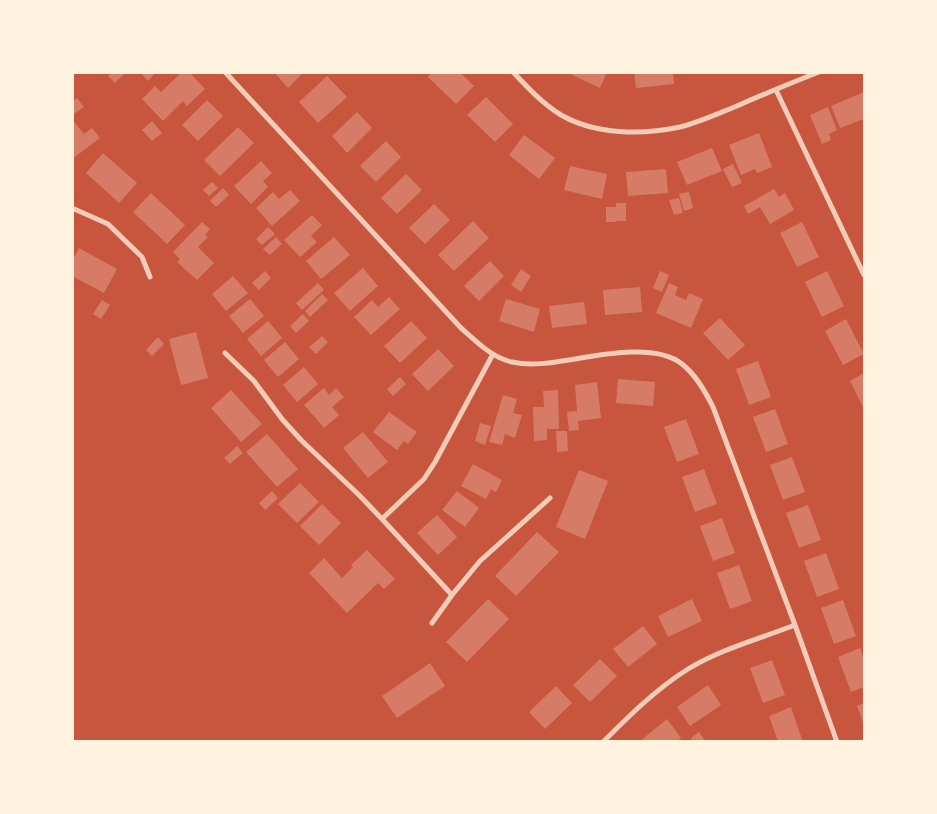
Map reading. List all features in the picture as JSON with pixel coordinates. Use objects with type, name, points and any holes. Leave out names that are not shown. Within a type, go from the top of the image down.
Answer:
[{"type":"street","points":[[225,72],[462,328],[493,354],[511,362],[546,364],[634,352],[653,353],[669,357],[681,363],[704,389],[713,407],[837,742]]},
{"type":"street","points":[[513,72],[540,100],[561,115],[580,124],[625,132],[653,131],[681,126],[704,119],[819,72]]},
{"type":"street","points":[[776,90],[864,275]]},
{"type":"street","points":[[72,208],[108,224],[142,257],[150,277]]},
{"type":"street","points":[[225,353],[254,381],[301,440],[359,495],[452,595]]},
{"type":"street","points":[[382,519],[424,479],[493,354]]},
{"type":"street","points":[[432,623],[480,561],[550,498]]},
{"type":"street","points":[[603,742],[637,708],[688,669],[730,649],[795,626]]},
{"type":"building","points":[[112,72],[126,72],[115,83],[108,76]]},
{"type":"building","points":[[140,72],[156,72],[148,81]]},
{"type":"building","points":[[182,72],[189,72],[205,89],[187,106],[183,101],[163,121],[142,99],[155,86],[161,92]]},
{"type":"building","points":[[274,72],[304,72],[288,88]]},
{"type":"building","points":[[432,72],[460,72],[474,86],[456,104],[428,77]]},
{"type":"building","points":[[566,72],[607,72],[600,88]]},
{"type":"building","points":[[634,72],[673,72],[674,84],[636,88]]},
{"type":"building","points":[[327,76],[347,97],[318,123],[299,102]]},
{"type":"building","points":[[864,92],[864,119],[840,128],[831,106]]},
{"type":"building","points":[[486,97],[513,124],[495,142],[467,115]]},
{"type":"building","points":[[77,98],[84,107],[72,115],[72,101]]},
{"type":"building","points":[[207,100],[223,116],[198,141],[182,125]]},
{"type":"building","points":[[828,107],[837,130],[829,134],[831,140],[822,144],[810,115]]},
{"type":"building","points":[[357,112],[372,128],[347,153],[332,136]]},
{"type":"building","points":[[72,119],[84,134],[92,128],[100,138],[72,159]]},
{"type":"building","points":[[152,121],[162,133],[152,141],[142,130]]},
{"type":"building","points":[[238,127],[254,143],[220,176],[204,160]]},
{"type":"building","points":[[759,133],[772,167],[757,173],[755,169],[741,175],[729,145]]},
{"type":"building","points":[[524,135],[555,158],[539,179],[509,155]]},
{"type":"building","points":[[386,141],[401,157],[376,182],[360,166]]},
{"type":"building","points":[[712,148],[722,171],[687,185],[677,162]]},
{"type":"building","points":[[103,153],[137,183],[119,203],[86,173]]},
{"type":"building","points":[[261,161],[272,173],[263,181],[268,187],[251,204],[234,186]]},
{"type":"building","points":[[733,164],[742,183],[732,187],[723,169]]},
{"type":"building","points":[[570,166],[607,174],[602,199],[564,190]]},
{"type":"building","points":[[666,169],[668,193],[628,196],[626,172]]},
{"type":"building","points":[[406,174],[422,190],[397,214],[381,198]]},
{"type":"building","points":[[212,182],[218,188],[209,196],[203,190]]},
{"type":"building","points":[[223,188],[229,195],[216,207],[210,201]]},
{"type":"building","points":[[774,189],[779,197],[785,193],[794,210],[770,224],[760,207],[748,214],[744,206]]},
{"type":"building","points":[[290,190],[300,201],[272,226],[256,208],[273,192],[279,199]]},
{"type":"building","points":[[689,192],[693,208],[684,211],[679,194]]},
{"type":"building","points":[[151,193],[185,225],[167,244],[133,212]]},
{"type":"building","points":[[679,198],[683,213],[674,215],[669,200]]},
{"type":"building","points":[[616,203],[626,203],[626,221],[606,222],[606,207],[616,207]]},
{"type":"building","points":[[434,204],[450,220],[425,244],[409,228]]},
{"type":"building","points":[[312,215],[322,225],[311,236],[317,242],[300,257],[284,240]]},
{"type":"building","points":[[473,221],[489,238],[454,271],[438,255]]},
{"type":"building","points":[[202,222],[210,229],[205,235],[208,237],[198,247],[214,263],[197,280],[177,262],[180,259],[173,252]]},
{"type":"building","points":[[802,222],[819,257],[797,267],[780,233]]},
{"type":"building","points":[[268,227],[275,234],[262,245],[256,239]]},
{"type":"building","points":[[276,237],[282,244],[270,255],[263,249]]},
{"type":"building","points":[[334,237],[350,255],[321,279],[306,261]]},
{"type":"building","points":[[79,248],[117,269],[104,293],[72,276],[72,261]]},
{"type":"building","points":[[490,261],[504,276],[479,301],[464,286]]},
{"type":"building","points":[[363,268],[378,286],[350,311],[334,293]]},
{"type":"building","points":[[521,269],[531,276],[521,292],[511,285]]},
{"type":"building","points":[[265,271],[271,278],[259,290],[252,283]]},
{"type":"building","points":[[660,271],[669,275],[662,292],[653,288]]},
{"type":"building","points":[[827,271],[844,306],[822,317],[805,282]]},
{"type":"building","points":[[233,276],[248,293],[226,311],[212,294]]},
{"type":"building","points":[[318,283],[324,290],[302,310],[296,303]]},
{"type":"building","points":[[669,283],[678,287],[675,295],[686,300],[689,293],[703,299],[691,328],[656,313]]},
{"type":"building","points":[[640,287],[642,312],[605,315],[603,290]]},
{"type":"building","points":[[322,294],[328,300],[310,317],[305,311]]},
{"type":"building","points":[[389,297],[400,309],[371,335],[354,317],[372,300],[378,307]]},
{"type":"building","points":[[250,299],[264,316],[243,333],[229,316]]},
{"type":"building","points":[[506,299],[540,309],[534,332],[499,321]]},
{"type":"building","points":[[102,300],[110,305],[101,319],[93,314]]},
{"type":"building","points":[[584,302],[587,324],[552,328],[549,306]]},
{"type":"building","points":[[303,314],[309,321],[296,333],[290,326]]},
{"type":"building","points":[[720,318],[745,345],[728,360],[703,333]]},
{"type":"building","points":[[846,319],[864,354],[843,365],[825,331]]},
{"type":"building","points":[[268,321],[282,338],[261,356],[247,339]]},
{"type":"building","points":[[411,321],[427,338],[400,363],[384,346]]},
{"type":"building","points":[[196,332],[208,378],[181,385],[169,339]]},
{"type":"building","points":[[322,336],[328,342],[316,354],[309,347]]},
{"type":"building","points":[[158,337],[164,344],[152,356],[146,350]]},
{"type":"building","points":[[285,342],[299,359],[278,377],[264,360]]},
{"type":"building","points":[[438,349],[454,366],[428,391],[412,374]]},
{"type":"building","points":[[758,361],[771,397],[749,405],[736,369]]},
{"type":"building","points":[[304,367],[318,384],[297,402],[283,385]]},
{"type":"building","points":[[864,373],[864,409],[850,381]]},
{"type":"building","points":[[400,377],[406,384],[393,396],[387,389]]},
{"type":"building","points":[[618,379],[655,382],[653,406],[616,403]]},
{"type":"building","points":[[597,382],[601,418],[578,421],[579,430],[569,431],[567,412],[577,411],[575,385]]},
{"type":"building","points":[[324,388],[329,395],[336,388],[344,397],[332,407],[339,415],[324,428],[304,405]]},
{"type":"building","points":[[231,390],[262,424],[241,442],[211,408]]},
{"type":"building","points":[[558,390],[559,429],[547,429],[547,440],[534,441],[533,407],[544,407],[543,391]]},
{"type":"building","points":[[503,395],[517,399],[513,413],[522,415],[515,438],[505,434],[502,445],[489,442]]},
{"type":"building","points":[[775,409],[788,444],[766,452],[753,417]]},
{"type":"building","points":[[389,412],[417,432],[408,444],[404,441],[397,450],[373,432]]},
{"type":"building","points":[[686,419],[699,454],[677,462],[664,427]]},
{"type":"building","points":[[480,423],[491,426],[485,445],[475,441]]},
{"type":"building","points":[[556,431],[567,431],[568,451],[557,452]]},
{"type":"building","points":[[363,432],[388,462],[368,478],[343,448]]},
{"type":"building","points":[[267,434],[298,469],[277,487],[246,452]]},
{"type":"building","points":[[237,446],[243,453],[230,464],[224,458]]},
{"type":"building","points":[[792,457],[805,492],[783,500],[770,465]]},
{"type":"building","points":[[473,464],[502,480],[496,492],[491,489],[486,499],[461,486]]},
{"type":"building","points":[[704,469],[717,504],[695,512],[682,477]]},
{"type":"building","points":[[579,470],[608,481],[585,539],[556,527]]},
{"type":"building","points":[[300,483],[319,502],[297,523],[278,504]]},
{"type":"building","points":[[272,491],[278,498],[265,510],[259,503]]},
{"type":"building","points":[[457,491],[479,508],[465,527],[442,510]]},
{"type":"building","points":[[322,504],[341,523],[319,545],[300,526]]},
{"type":"building","points":[[808,505],[821,540],[799,548],[786,513]]},
{"type":"building","points":[[437,515],[457,537],[438,555],[417,533]]},
{"type":"building","points":[[722,518],[735,553],[713,561],[700,526]]},
{"type":"building","points":[[537,532],[559,552],[516,596],[495,576]]},
{"type":"building","points":[[367,550],[395,579],[384,589],[378,583],[347,613],[309,573],[324,558],[342,578],[353,567],[351,565]]},
{"type":"building","points":[[826,553],[839,589],[817,597],[804,561]]},
{"type":"building","points":[[739,565],[752,601],[730,609],[717,573]]},
{"type":"building","points":[[488,599],[509,619],[467,662],[446,642]]},
{"type":"building","points":[[692,599],[702,621],[668,637],[658,616]]},
{"type":"building","points":[[843,600],[856,636],[834,644],[821,608]]},
{"type":"building","points":[[643,626],[657,644],[628,667],[613,649]]},
{"type":"building","points":[[860,648],[864,660],[864,687],[851,692],[838,657]]},
{"type":"building","points":[[600,659],[617,676],[590,702],[573,685]]},
{"type":"building","points":[[772,660],[785,695],[763,703],[750,668]]},
{"type":"building","points":[[430,663],[445,686],[397,718],[382,696]]},
{"type":"building","points":[[708,685],[721,705],[690,726],[677,707]]},
{"type":"building","points":[[556,686],[572,703],[545,729],[529,712]]},
{"type":"building","points":[[864,703],[864,725],[857,706]]},
{"type":"building","points":[[791,707],[803,742],[778,742],[769,716]]},
{"type":"building","points":[[667,719],[681,738],[676,742],[639,742]]},
{"type":"building","points":[[699,732],[706,742],[693,742],[691,738]]}]
